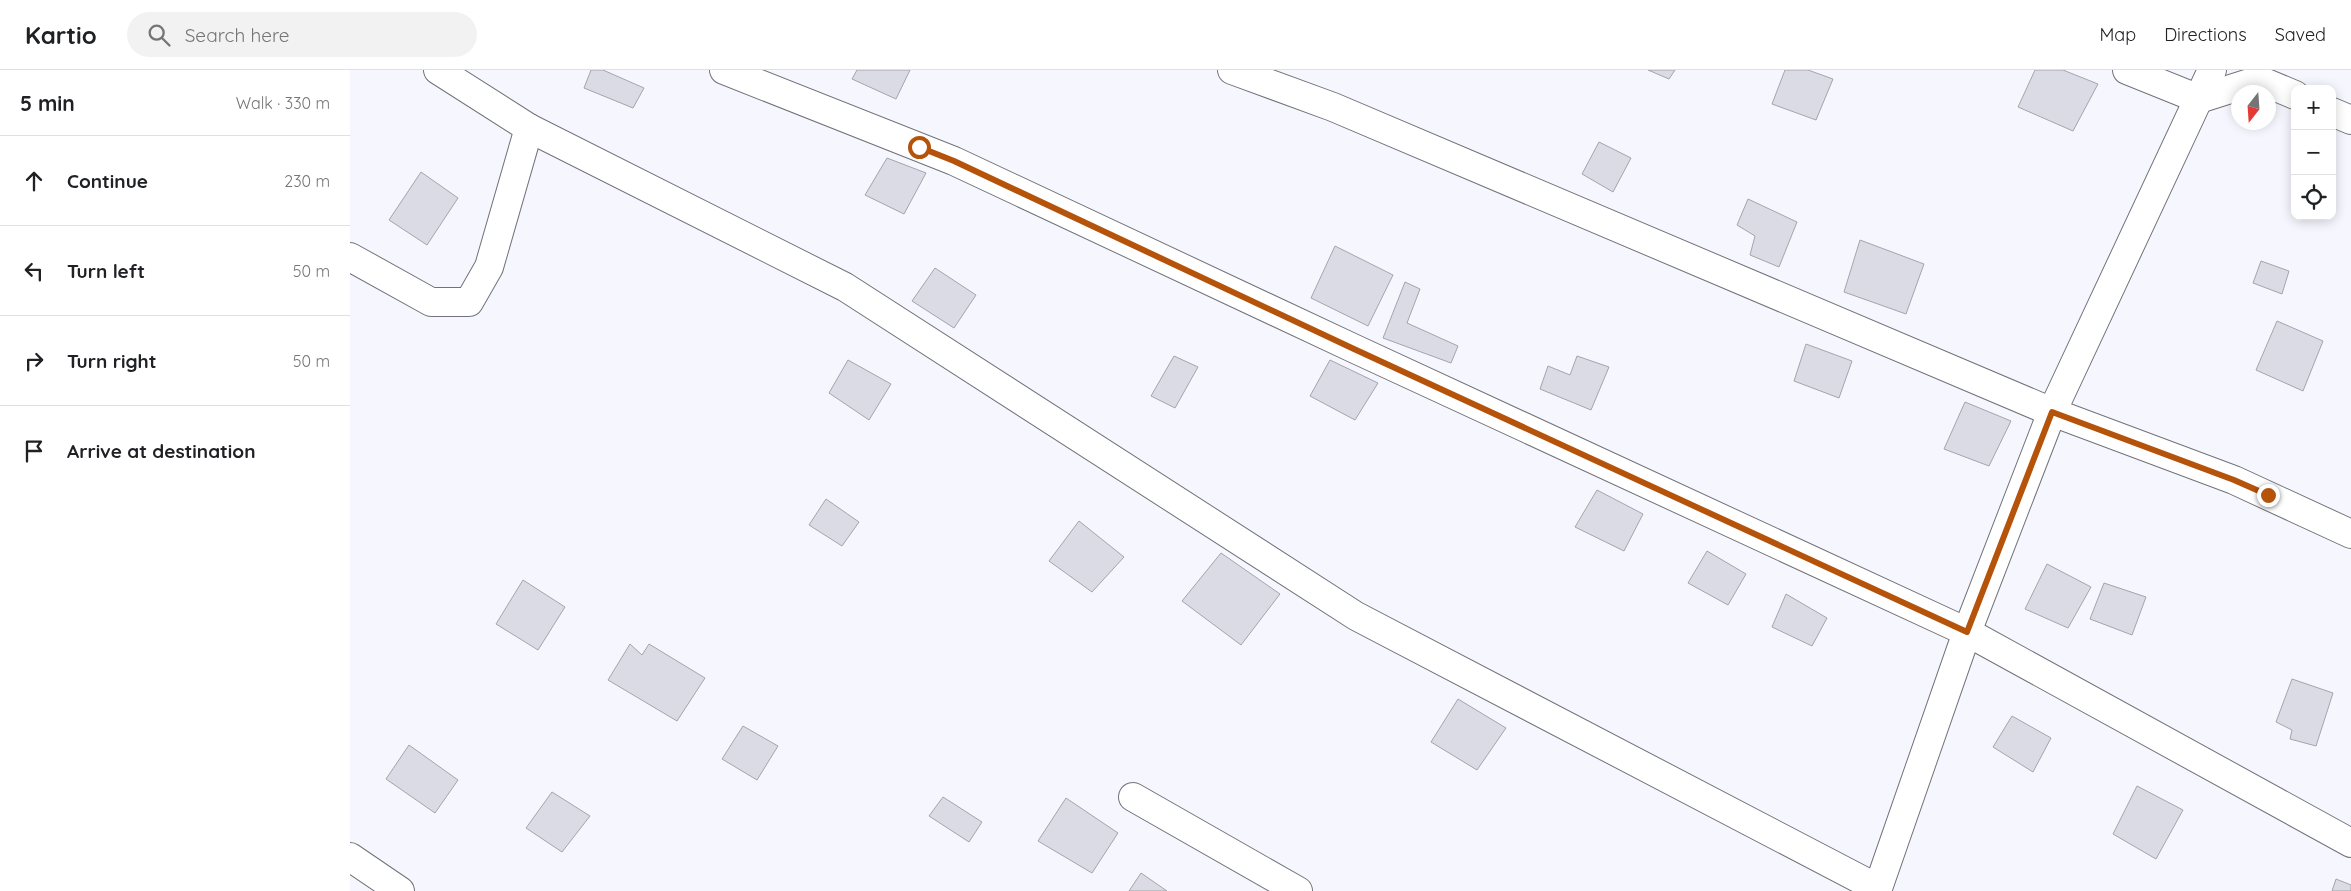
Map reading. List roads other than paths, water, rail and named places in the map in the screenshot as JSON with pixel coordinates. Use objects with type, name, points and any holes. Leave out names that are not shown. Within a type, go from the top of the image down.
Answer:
[{"type":"street","points":[[438,70],[529,128],[845,287],[1356,616],[1877,889],[1967,632],[2052,412],[2212,70]]},
{"type":"street","points":[[724,70],[954,161],[1354,349],[1967,632],[2351,843]]},
{"type":"street","points":[[1232,70],[1333,107],[2052,412],[2234,480],[2351,534]]},
{"type":"street","points":[[2127,70],[2199,99],[2259,80],[2291,94]]},
{"type":"street","points":[[2336,114],[2351,120]]},
{"type":"street","points":[[350,257],[431,302],[469,302],[489,267],[529,128]]},
{"type":"street","points":[[1133,796],[1298,891]]},
{"type":"street","points":[[350,857],[400,891]]}]
